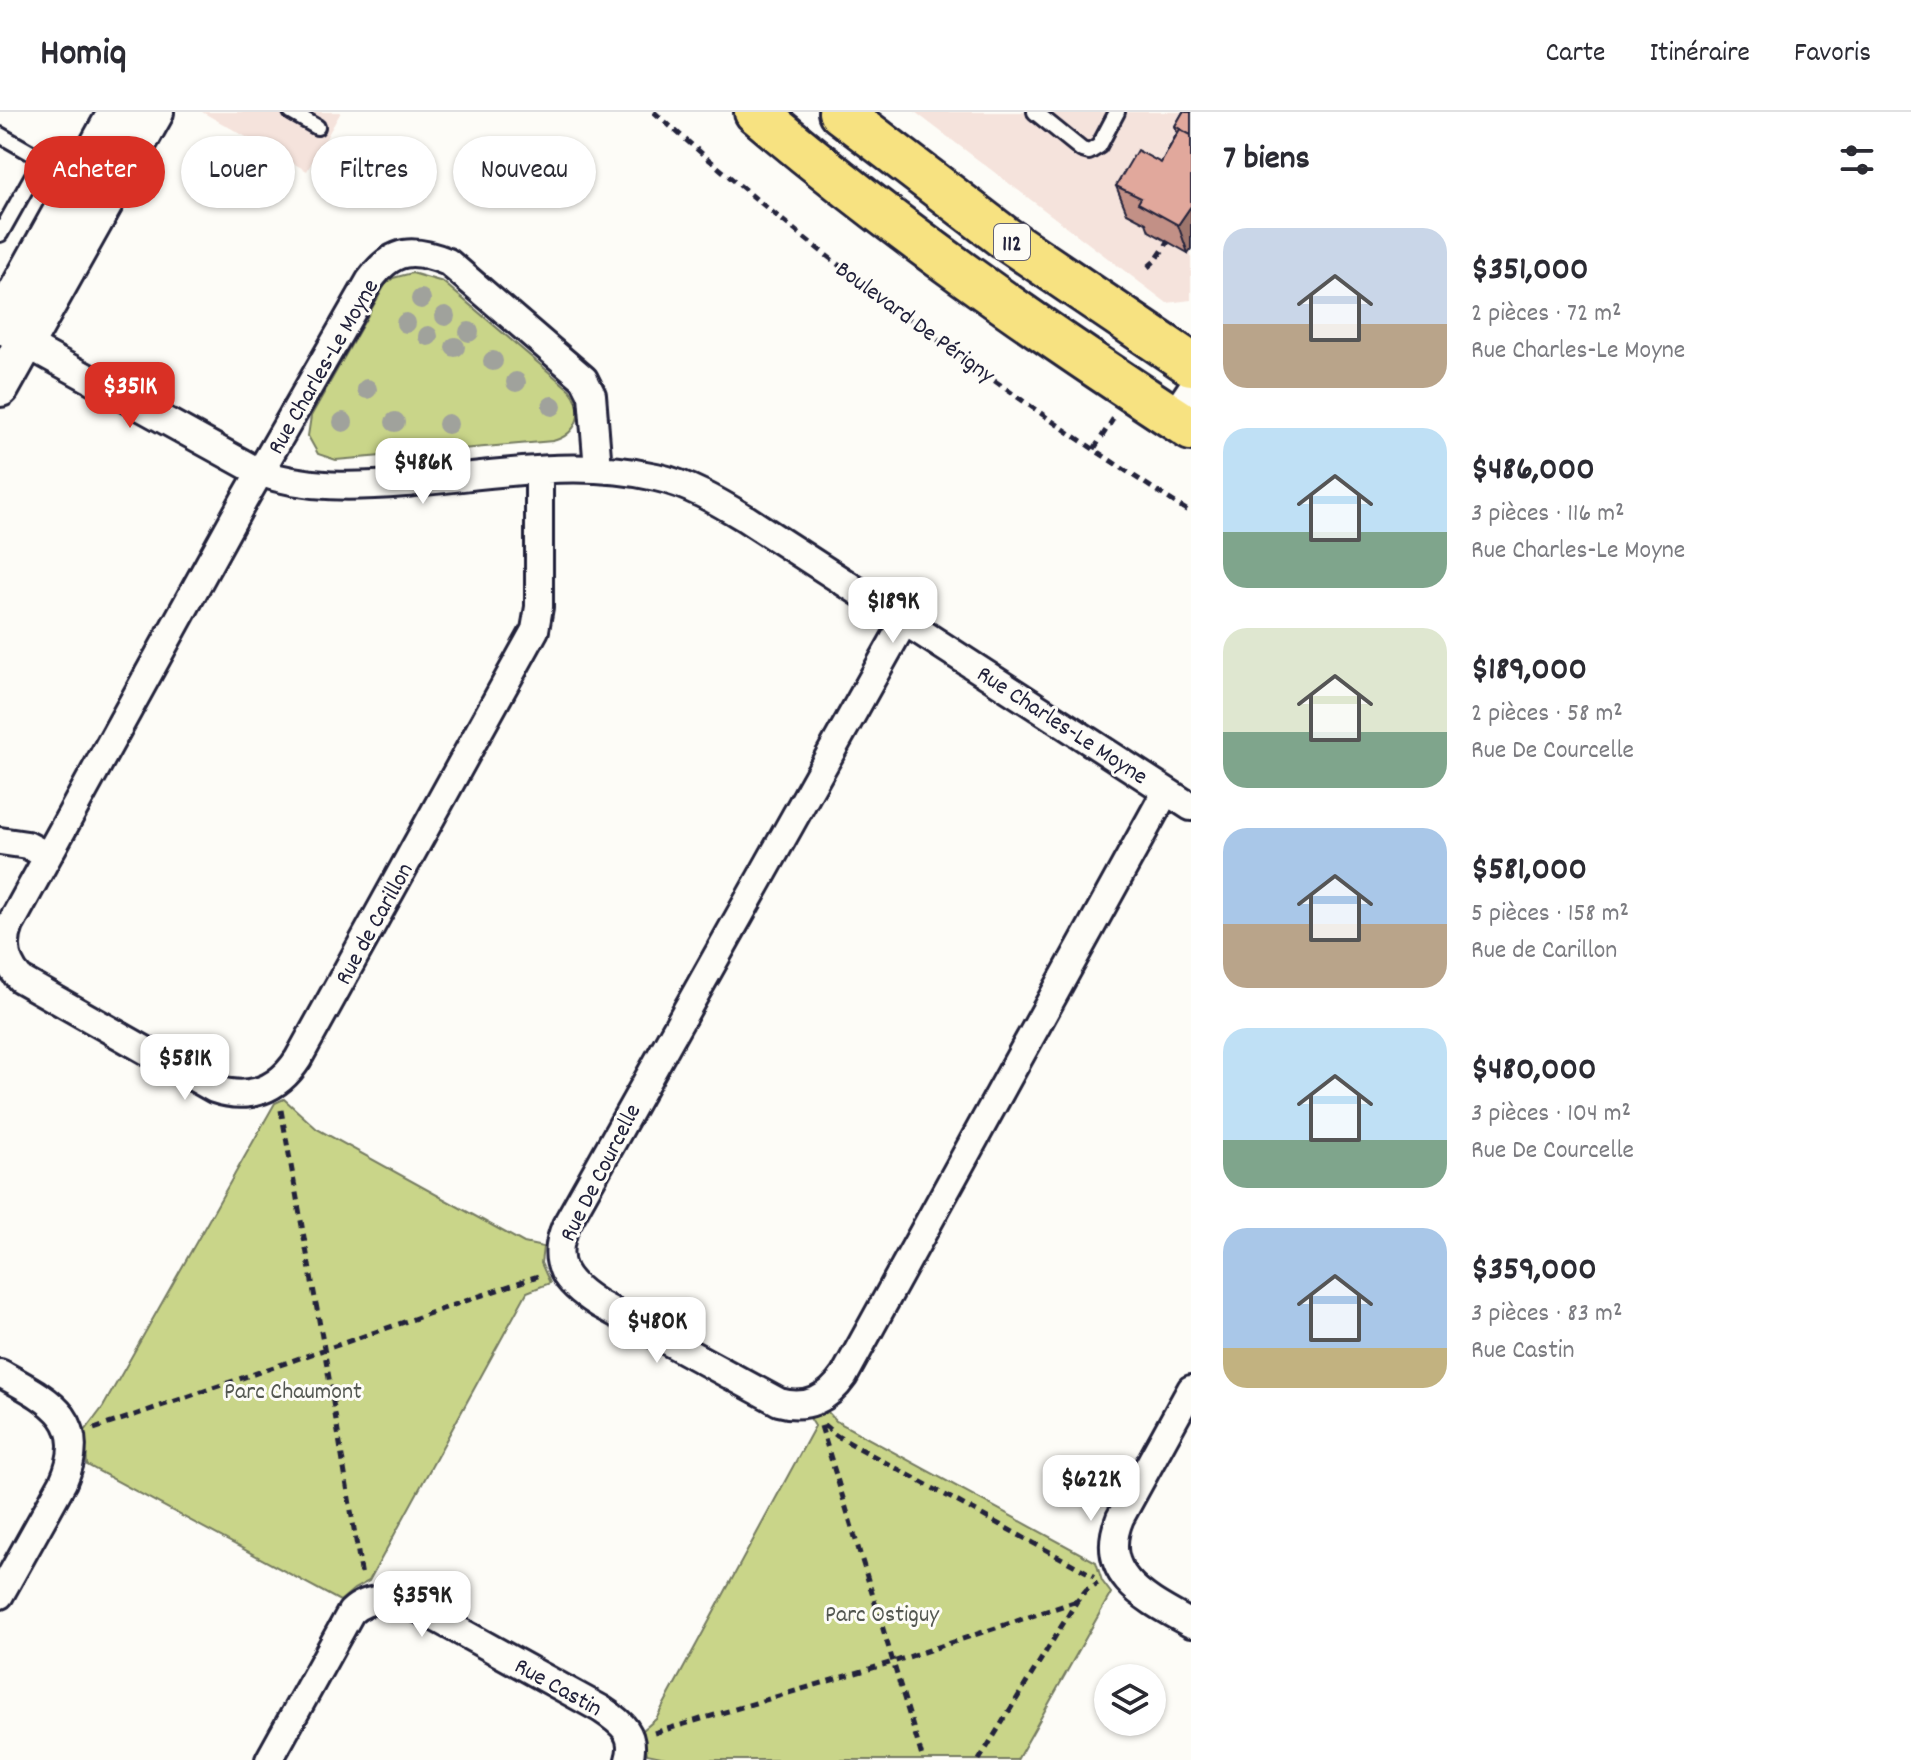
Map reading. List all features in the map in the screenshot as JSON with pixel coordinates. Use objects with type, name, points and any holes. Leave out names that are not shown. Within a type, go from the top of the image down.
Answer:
[{"type":"main road","points":[[104,136],[118,112]]},
{"type":"main road","points":[[8,333],[154,112]]},
{"type":"main road","name":"112","points":[[756,112],[969,280],[1070,351],[1185,412]]},
{"type":"main road","name":"112","points":[[840,112],[995,230],[1191,364]]},
{"type":"main road","points":[[0,387],[8,333],[66,208]]},
{"type":"street","name":"Rue Charles-Le Moyne","points":[[259,472],[370,280],[385,262],[403,253],[436,258],[460,271],[584,379],[592,395],[598,469]]},
{"type":"street","name":"Rue Charles-Le Moyne","points":[[8,333],[259,472],[284,480],[349,486],[539,470],[598,469],[656,477],[707,496],[1191,807]]},
{"type":"street","name":"Rue de Carillon","points":[[262,1092],[288,1072],[298,1059],[535,630],[539,607],[539,470]]},
{"type":"street","points":[[259,472],[7,933],[5,966],[31,986],[214,1089],[237,1096],[262,1092]]},
{"type":"street","name":"Rue De Courcelle","points":[[904,622],[566,1225],[558,1251],[562,1268],[572,1284],[599,1304],[779,1402],[798,1406],[827,1395],[844,1376],[1166,791]]},
{"type":"street","points":[[0,841],[27,845],[48,856]]},
{"type":"street","points":[[0,1373],[55,1406],[65,1420],[71,1437],[72,1455],[63,1482],[0,1595]]},
{"type":"street","points":[[1191,1389],[1120,1518],[1113,1540],[1116,1563],[1129,1583],[1158,1606],[1191,1624]]},
{"type":"street","name":"Rue Castin","points":[[366,1602],[394,1600],[427,1613],[601,1709],[623,1725],[630,1750]]},
{"type":"street","points":[[269,1760],[351,1612],[366,1602]]},
{"type":"lane","points":[[291,112],[317,127]]},
{"type":"lane","points":[[1035,112],[1082,150],[1089,152],[1099,146],[1117,112]]},
{"type":"lane","points":[[0,135],[24,149]]},
{"type":"lane","points":[[0,234],[24,191]]},
{"type":"path","name":"Boulevard De Périgny","points":[[654,112],[878,296],[1094,449],[1191,513]]},
{"type":"path","points":[[1148,267],[1168,242]]},
{"type":"path","points":[[1094,449],[1117,413]]},
{"type":"path","points":[[262,1092],[280,1101],[366,1602]]},
{"type":"path","points":[[71,1437],[562,1268]]},
{"type":"path","points":[[923,1760],[819,1417],[837,1436],[1102,1581],[1086,1590],[1077,1601],[979,1760]]},
{"type":"path","points":[[630,1750],[1077,1601]]},
{"type":"shaded area","points":[[202,112],[341,112],[327,136],[311,136],[311,164],[307,171],[295,164],[295,136],[245,136]]},
{"type":"shaded area","points":[[915,112],[1191,112],[1191,300],[1167,303]]},
{"type":"green space","points":[[412,273],[443,282],[570,390],[578,405],[574,427],[562,438],[553,441],[336,460],[318,454],[308,436],[311,416],[385,285],[393,278]]},
{"type":"green space","name":"Parc Chaumont","points":[[284,1099],[317,1129],[524,1243],[543,1247],[541,1263],[550,1283],[527,1292],[369,1581],[340,1601],[87,1465],[85,1431],[103,1407],[275,1103]]},
{"type":"green space","name":"Parc Ostiguy","points":[[827,1411],[836,1421],[1096,1562],[1102,1581],[1111,1593],[1017,1760],[675,1760],[647,1754],[643,1730],[656,1719],[815,1426],[810,1418]]},
{"type":"building","points":[[1183,112],[1191,112],[1191,135],[1175,126]]},
{"type":"building","points":[[1180,129],[1191,135],[1191,206],[1178,225],[1138,203],[1141,198],[1116,186],[1137,150],[1161,163]]}]
